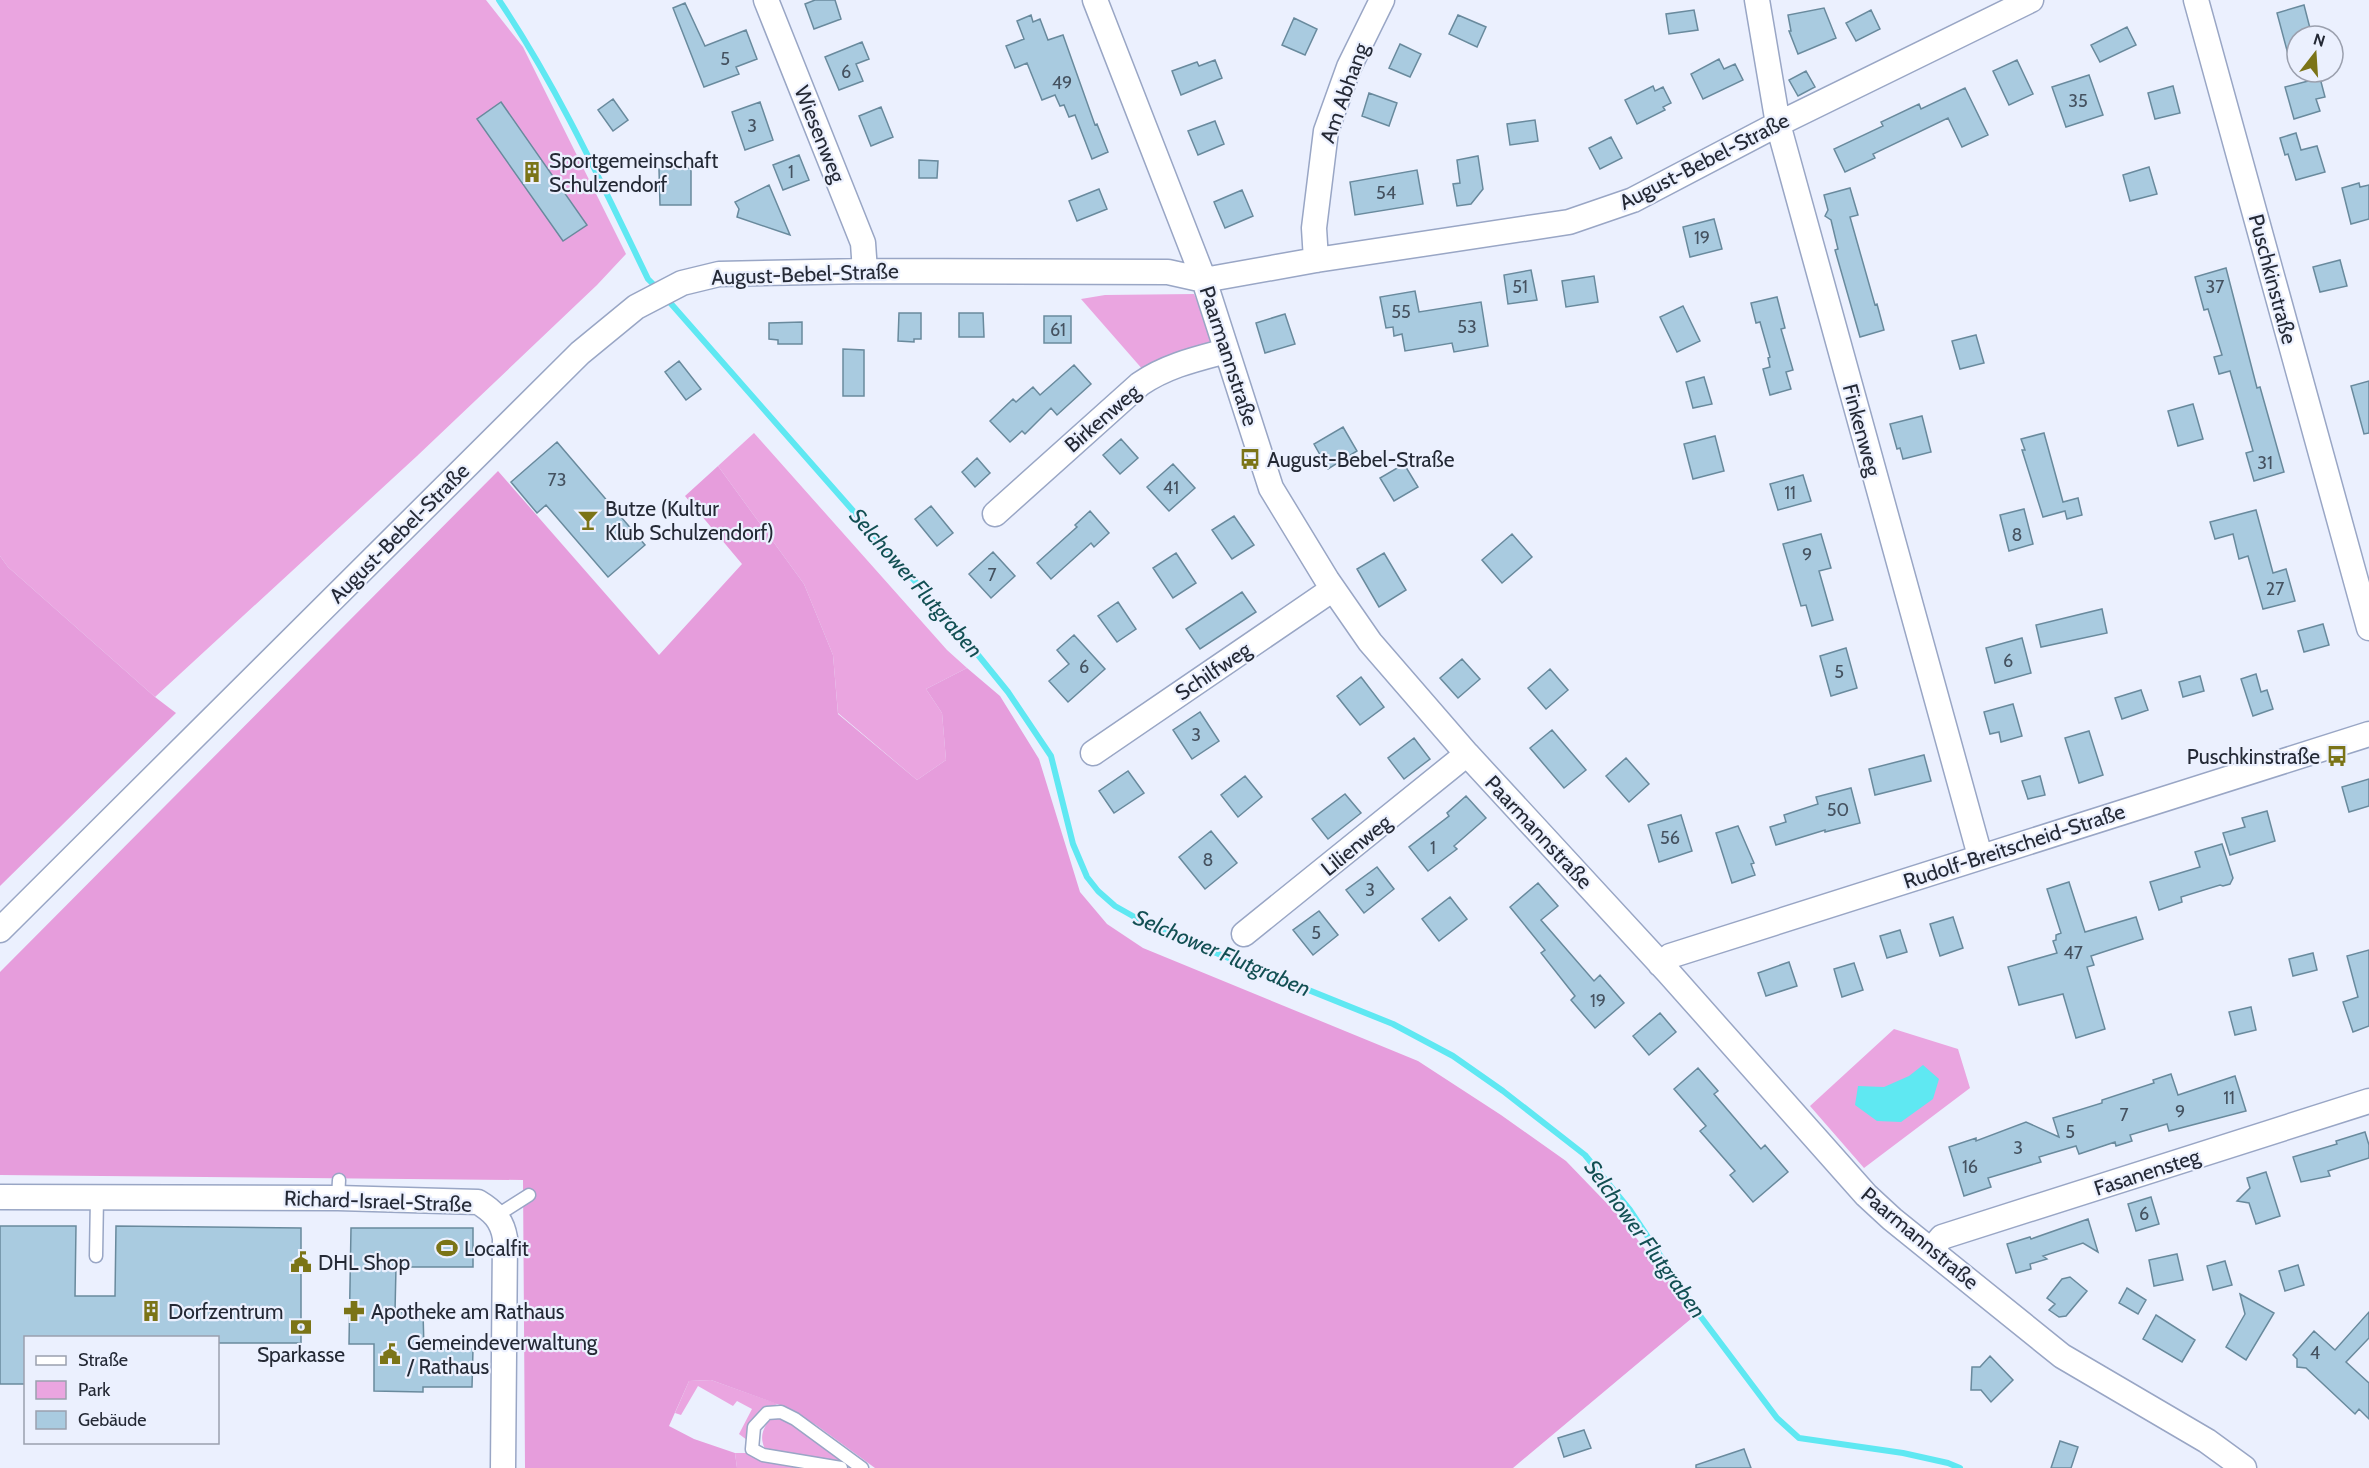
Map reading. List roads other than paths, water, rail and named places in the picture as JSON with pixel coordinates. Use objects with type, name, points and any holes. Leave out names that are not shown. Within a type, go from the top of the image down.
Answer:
[{"type":"street","name":"Wiesenweg","points":[[766,0],[863,243],[865,271]]},
{"type":"street","name":"Paarmannstraße","points":[[1095,0],[1204,280],[1271,488],[1333,589],[1370,642],[1467,754],[1660,964],[1866,1195],[1892,1219],[2062,1356],[2207,1441],[2244,1468]]},
{"type":"street","name":"Am Abhang","points":[[1316,260],[1314,228],[1326,131],[1349,67],[1382,0]]},
{"type":"street","name":"Finkenweg","points":[[1757,0],[1778,124],[1980,856]]},
{"type":"street","name":"August-Bebel-Straße","points":[[0,930],[580,353],[636,307],[682,283],[719,274],[865,271],[1168,272],[1204,280],[1316,260],[1569,222],[1633,200],[1778,124],[2031,0]]},
{"type":"street","name":"Puschkinstraße","points":[[2196,0],[2369,628]]},
{"type":"street","name":"Birkenweg","points":[[995,514],[1155,373],[1226,351]]},
{"type":"street","name":"Schilfweg","points":[[1093,753],[1333,589]]},
{"type":"street","name":"Rudolf-Breitscheid-Straße","points":[[1660,964],[1670,956],[2369,734]]},
{"type":"street","name":"Lilienweg","points":[[1244,934],[1467,754]]},
{"type":"street","name":"Fasanensteg","points":[[1931,1250],[1942,1237],[2369,1101]]},
{"type":"street","name":"Richard-Israel-Straße","points":[[0,1197],[97,1197],[339,1189],[478,1202],[494,1212],[503,1227],[505,1238],[503,1468]]},
{"type":"lane","points":[[496,1216],[529,1195]]},
{"type":"lane","points":[[96,1256],[97,1197]]},
{"type":"lane","points":[[841,1468],[763,1455],[752,1449],[754,1427],[767,1413],[781,1412],[819,1435],[862,1468]]},
{"type":"water","points":[[1923,1065],[1939,1079],[1933,1099],[1901,1122],[1877,1121],[1855,1105],[1858,1086],[1884,1087],[1909,1076]]},
{"type":"waterway","name":"Selchower Flutgraben","points":[[499,0],[541,67],[648,279],[659,290]]},
{"type":"waterway","name":"Selchower Flutgraben","points":[[666,298],[957,629],[1008,692],[1051,756],[1073,844],[1087,877],[1098,891],[1115,906],[1154,928],[1393,1024],[1453,1056],[1503,1091],[1585,1155],[1630,1210],[1701,1317],[1777,1418],[1799,1438],[1903,1453],[1960,1468]]},
{"type":"place","name":"Sportgemeinschaft Schulzendorf","points":[[532,172]]},
{"type":"place","name":"August-Bebel-Straße","points":[[1250,459]]},
{"type":"place","name":"Butze (Kultur Klub Schulzendorf)","points":[[588,520]]},
{"type":"place","name":"Puschkinstraße","points":[[2337,756]]},
{"type":"place","name":"Localfit","points":[[447,1248]]},
{"type":"place","name":"DHL Shop","points":[[301,1262]]},
{"type":"place","name":"Dorfzentrum","points":[[151,1311]]},
{"type":"place","name":"Apotheke am Rathaus","points":[[354,1311]]},
{"type":"place","name":"Sparkasse","points":[[301,1327]]},
{"type":"place","name":"Gemeindeverwaltung / Rathaus","points":[[390,1354]]}]
